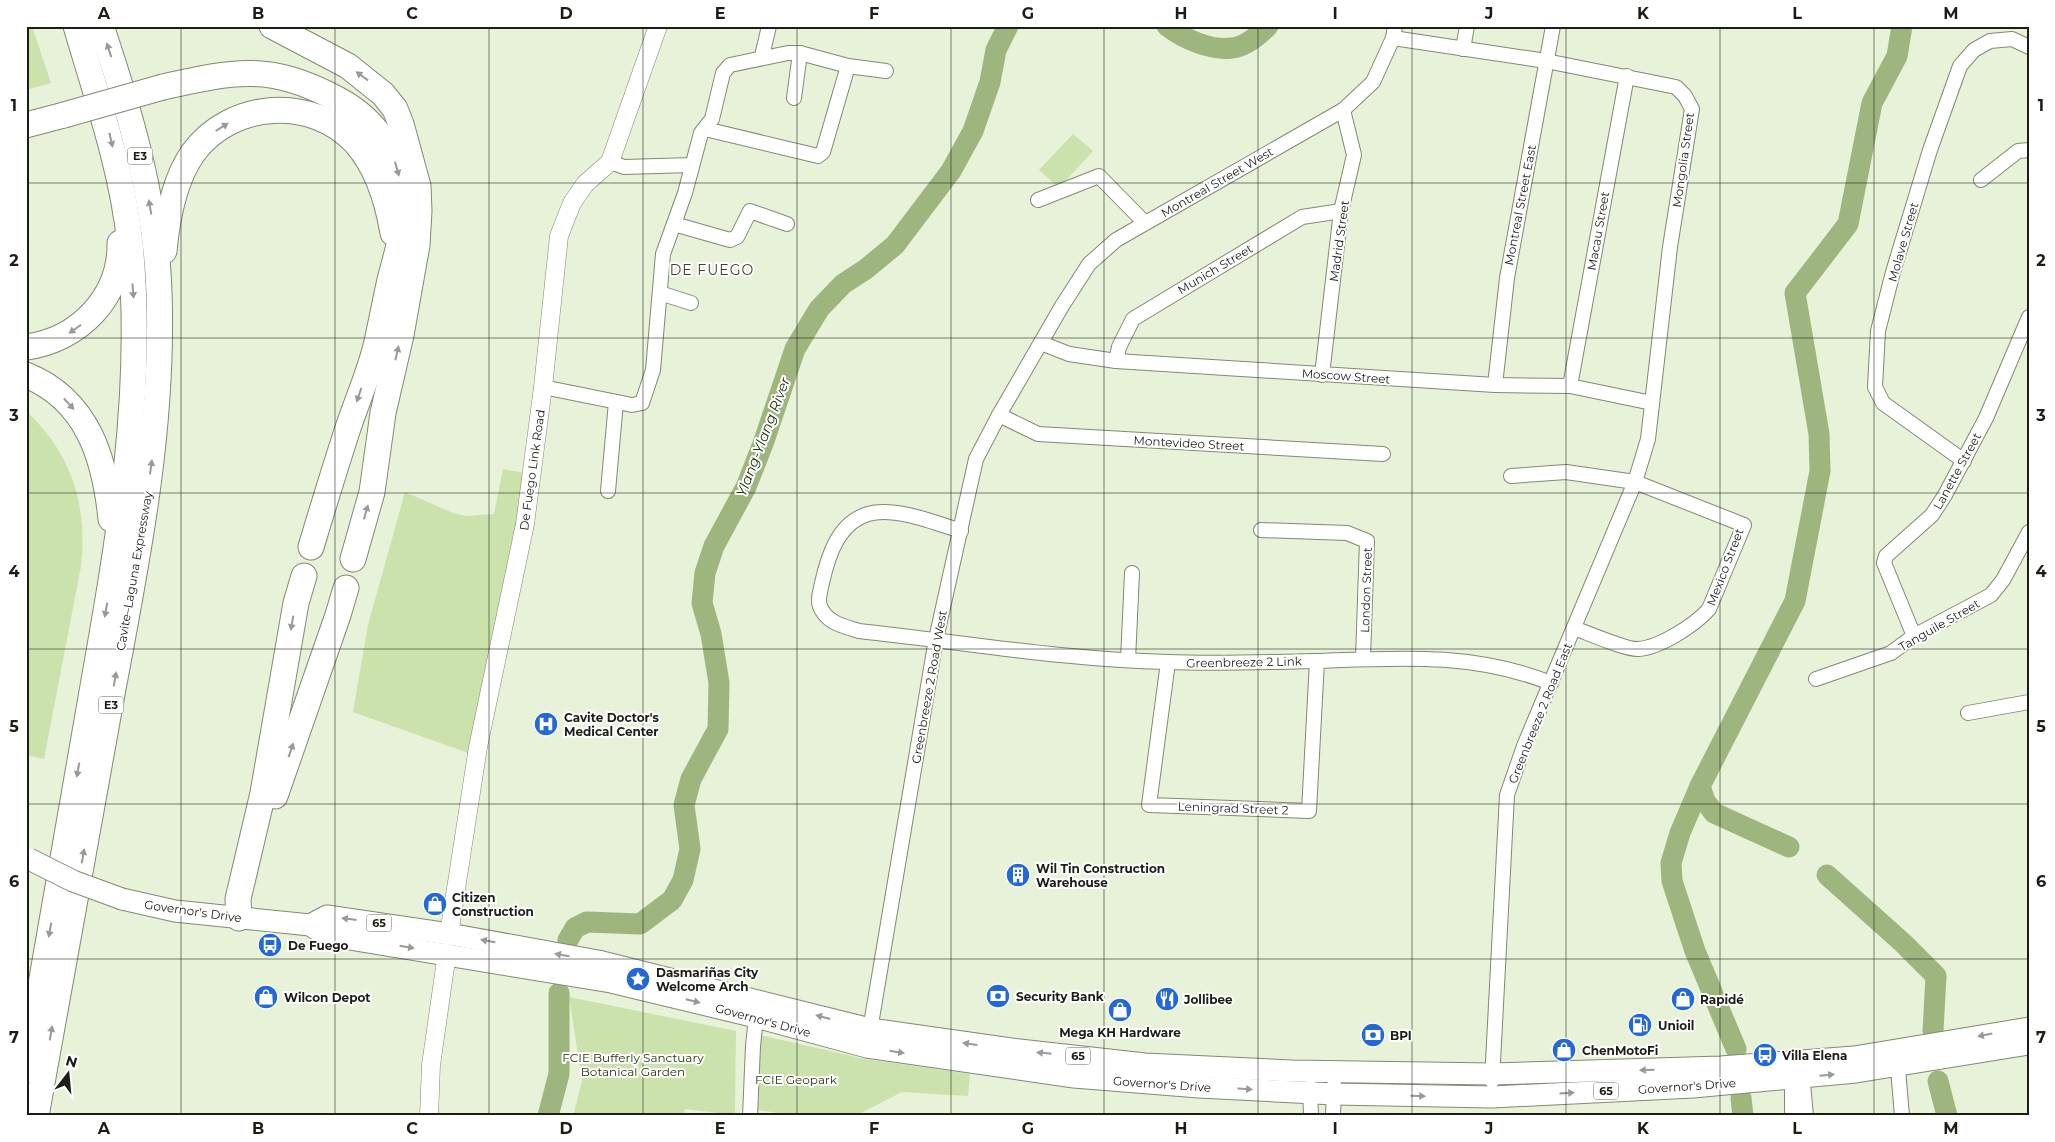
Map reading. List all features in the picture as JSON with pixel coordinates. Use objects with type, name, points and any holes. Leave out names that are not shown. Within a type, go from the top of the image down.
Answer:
[{"type":"highway","name":"Cavite–Laguna Expressway","points":[[26,1071],[115,562],[132,420],[135,368],[135,312],[130,241],[119,173],[107,124],[76,26]]},
{"type":"highway","name":"Cavite–Laguna Expressway","points":[[36,1116],[134,576],[157,419],[159,290],[154,233],[144,172],[131,114],[102,26]]},
{"type":"highway","points":[[272,26],[331,56],[375,86],[390,102],[398,116],[412,161],[419,198],[417,246],[401,335],[383,413],[372,492],[353,559]]},
{"type":"highway","points":[[26,125],[62,107],[233,58],[272,60],[307,69],[344,86],[376,108],[397,132],[412,161]]},
{"type":"highway","points":[[160,79],[257,72],[310,86],[360,113],[373,125],[386,142],[398,173],[403,206],[394,263],[375,348],[346,433],[312,548]]},
{"type":"highway","points":[[26,108],[62,107]]},
{"type":"highway","points":[[159,290],[169,218],[177,187],[188,161],[199,146],[215,131],[239,117],[260,112],[283,110],[312,115],[331,124],[355,142],[375,174],[390,214],[394,239],[394,263]]},
{"type":"highway","points":[[26,347],[57,339],[77,328],[94,312],[106,295],[115,276],[120,250],[119,173]]},
{"type":"highway","points":[[26,375],[61,395],[82,418],[90,433],[97,448],[105,479],[115,562]]},
{"type":"highway","points":[[238,918],[238,899],[263,793],[296,603],[304,576]]},
{"type":"highway","points":[[238,918],[249,900],[275,796],[346,588]]},
{"type":"main road","name":"Governor's Drive","points":[[28,858],[72,881],[122,899],[175,911],[310,925],[325,935],[448,944],[596,970],[868,1038]]},
{"type":"main road","name":"Governor's Drive","points":[[596,970],[756,1017],[868,1038],[1011,1049],[1304,1082],[1334,1094],[1492,1097],[1759,1073],[2029,1044]]},
{"type":"main road","name":"Governor's Drive","points":[[1897,1059],[2029,1028]]},
{"type":"main road","name":"Governor's Drive","points":[[1304,1082],[1335,1072],[1722,1076]]},
{"type":"street","name":"De Fuego Link Road","points":[[428,1116],[432,1065],[448,944],[475,764],[525,524],[543,387],[559,236],[572,203],[585,184],[610,162],[658,26]]},
{"type":"street","points":[[762,56],[769,26]]},
{"type":"street","points":[[1463,49],[1467,26]]},
{"type":"street","name":"Montreal Street East","points":[[1495,385],[1507,278],[1553,26]]},
{"type":"street","name":"Mongolia Street","points":[[1394,32],[1463,49],[1546,61],[1627,76],[1676,87],[1685,96],[1692,109],[1670,247],[1652,403]]},
{"type":"street","name":"Montreal Street West","points":[[1041,344],[1089,264],[1116,240],[1343,110],[1373,82],[1394,32]]},
{"type":"street","name":"Molave Street","points":[[1964,461],[1883,403],[1875,387],[1878,331],[1893,272],[1930,150],[1960,66],[1974,50],[1990,41],[2012,39],[2029,46]]},
{"type":"street","points":[[794,98],[800,53]]},
{"type":"street","points":[[543,387],[632,406],[642,403],[653,370],[663,254],[705,129],[712,119],[723,74],[730,64],[762,56],[800,53],[848,66],[886,71]]},
{"type":"street","points":[[705,129],[818,156],[823,152],[848,66]]},
{"type":"street","name":"Macau Street","points":[[1570,386],[1627,76]]},
{"type":"street","name":"Madrid Street","points":[[1322,374],[1341,210],[1354,155],[1343,110]]},
{"type":"street","points":[[1981,180],[2018,151],[2029,150]]},
{"type":"street","points":[[610,162],[624,167],[692,165]]},
{"type":"street","points":[[1038,200],[1099,176],[1145,223]]},
{"type":"street","name":"Munich Street","points":[[1116,361],[1119,347],[1133,319],[1302,217],[1341,210]]},
{"type":"street","points":[[674,224],[730,240],[737,237],[750,211],[787,224]]},
{"type":"street","points":[[660,293],[691,303]]},
{"type":"street","name":"Lanette Street","points":[[1914,636],[1884,563],[1886,556],[1932,515],[1964,461],[1986,418],[2029,317]]},
{"type":"street","name":"Moscow Street","points":[[1041,344],[1069,354],[1116,361],[1495,385],[1570,386],[1652,403]]},
{"type":"street","name":"Greenbreeze 2 Road West","points":[[868,1038],[936,639],[976,459],[999,415],[1041,344]]},
{"type":"street","points":[[608,491],[616,402]]},
{"type":"street","name":"Greenbreeze 2 Road East","points":[[1492,1097],[1507,795],[1524,746],[1635,482],[1648,439],[1652,403]]},
{"type":"street","name":"Montevideo Street","points":[[999,415],[1038,434],[1384,454]]},
{"type":"street","name":"Mexico Street","points":[[1511,476],[1566,472],[1635,482],[1744,525],[1709,609],[1700,620],[1653,645],[1636,649],[1574,628]]},
{"type":"street","points":[[936,639],[859,631],[835,624],[822,612],[819,601],[828,557],[836,541],[850,524],[868,514],[884,512],[913,516],[961,531]]},
{"type":"street","name":"London Street","points":[[1261,530],[1347,532],[1368,541],[1364,658]]},
{"type":"street","name":"Tanguile Street","points":[[1816,679],[1891,653],[1914,636],[1992,595],[2004,580],[2029,532]]},
{"type":"street","points":[[1128,660],[1132,573]]},
{"type":"street","name":"Greenbreeze 2 Link","points":[[936,639],[1128,660],[1168,662],[1417,658],[1474,662],[1521,671],[1551,683]]},
{"type":"street","name":"Leningrad Street 2","points":[[1168,662],[1149,805],[1310,811],[1317,661]]},
{"type":"street","points":[[1968,714],[2029,702]]},
{"type":"street","points":[[750,1116],[752,1046],[756,1017]]},
{"type":"street","points":[[1897,1059],[1902,1116]]},
{"type":"street","points":[[1792,1116],[1792,1085],[1797,1069]]},
{"type":"street","points":[[1797,1069],[1803,1084],[1806,1116]]},
{"type":"street","points":[[1333,1116],[1335,1072]]},
{"type":"street","points":[[1304,1082],[1310,1116]]},
{"type":"green space","points":[[26,26],[32,26],[51,83],[26,90]]},
{"type":"green space","points":[[1073,134],[1093,151],[1059,188],[1039,170]]},
{"type":"green space","points":[[26,411],[55,444],[65,462],[79,501],[82,522],[81,566],[44,759],[26,755]]},
{"type":"green space","points":[[503,469],[530,474],[471,754],[353,712],[368,625],[405,492],[453,513],[466,516],[494,514]]},
{"type":"green space","name":"FCIE Bufferly Sanctuary Botanical Garden","points":[[569,997],[736,1031],[735,1115],[685,1109],[684,1116],[573,1116],[582,1081]]},
{"type":"green space","name":"FCIE Geopark","points":[[760,1035],[865,1059],[970,1074],[968,1096],[902,1092],[855,1116],[797,1116],[758,1110]]},
{"type":"waterway","name":"Ylang-Ylang River","points":[[568,940],[575,928],[587,922],[640,924],[672,900],[683,880],[690,849],[684,805],[691,779],[718,729],[719,683],[711,634],[702,603],[705,573],[714,546],[746,487],[764,441],[795,349],[819,309],[843,284],[866,269],[895,245],[951,171],[973,131],[990,82],[996,50],[1008,26]]},
{"type":"waterway","name":"Ylang-Ylang River","points":[[1167,26],[1198,43],[1215,48],[1232,48],[1247,43],[1268,26]]},
{"type":"waterway","points":[[1736,1049],[1695,951],[1672,881],[1671,863],[1680,833],[1700,786],[1795,601],[1820,471],[1819,434],[1795,293],[1848,224],[1872,103],[1897,56],[1902,26]]},
{"type":"waterway","points":[[1700,786],[1705,801],[1714,813],[1789,847]]},
{"type":"waterway","points":[[1827,875],[1903,943],[1936,976],[1933,1031]]},
{"type":"waterway","name":"Ylang-Ylang River","points":[[548,1116],[559,1074],[559,993]]},
{"type":"waterway","points":[[1938,1081],[1947,1116]]},
{"type":"waterway","points":[[1741,1098],[1743,1116]]},
{"type":"place","name":"Cavite Doctor's Medical Center","points":[[546,724]]},
{"type":"place","name":"Wil Tin Construction Warehouse","points":[[1018,875]]},
{"type":"place","name":"Citizen Construction","points":[[435,904]]},
{"type":"place","name":"De Fuego","points":[[270,945]]},
{"type":"place","name":"Dasmariñas City Welcome Arch","points":[[638,979]]},
{"type":"place","name":"Security Bank","points":[[998,996]]},
{"type":"place","name":"Wilcon Depot","points":[[266,997]]},
{"type":"place","name":"Jollibee","points":[[1167,999]]},
{"type":"place","name":"Rapidé","points":[[1683,999]]},
{"type":"place","name":"Mega KH Hardware","points":[[1120,1010]]},
{"type":"place","name":"Unioil","points":[[1640,1025]]},
{"type":"place","name":"BPI","points":[[1373,1035]]},
{"type":"place","name":"ChenMotoFi","points":[[1564,1050]]},
{"type":"place","name":"Villa Elena","points":[[1765,1055]]},
{"type":"district","name":"DE FUEGO","points":[[712,270]]}]
